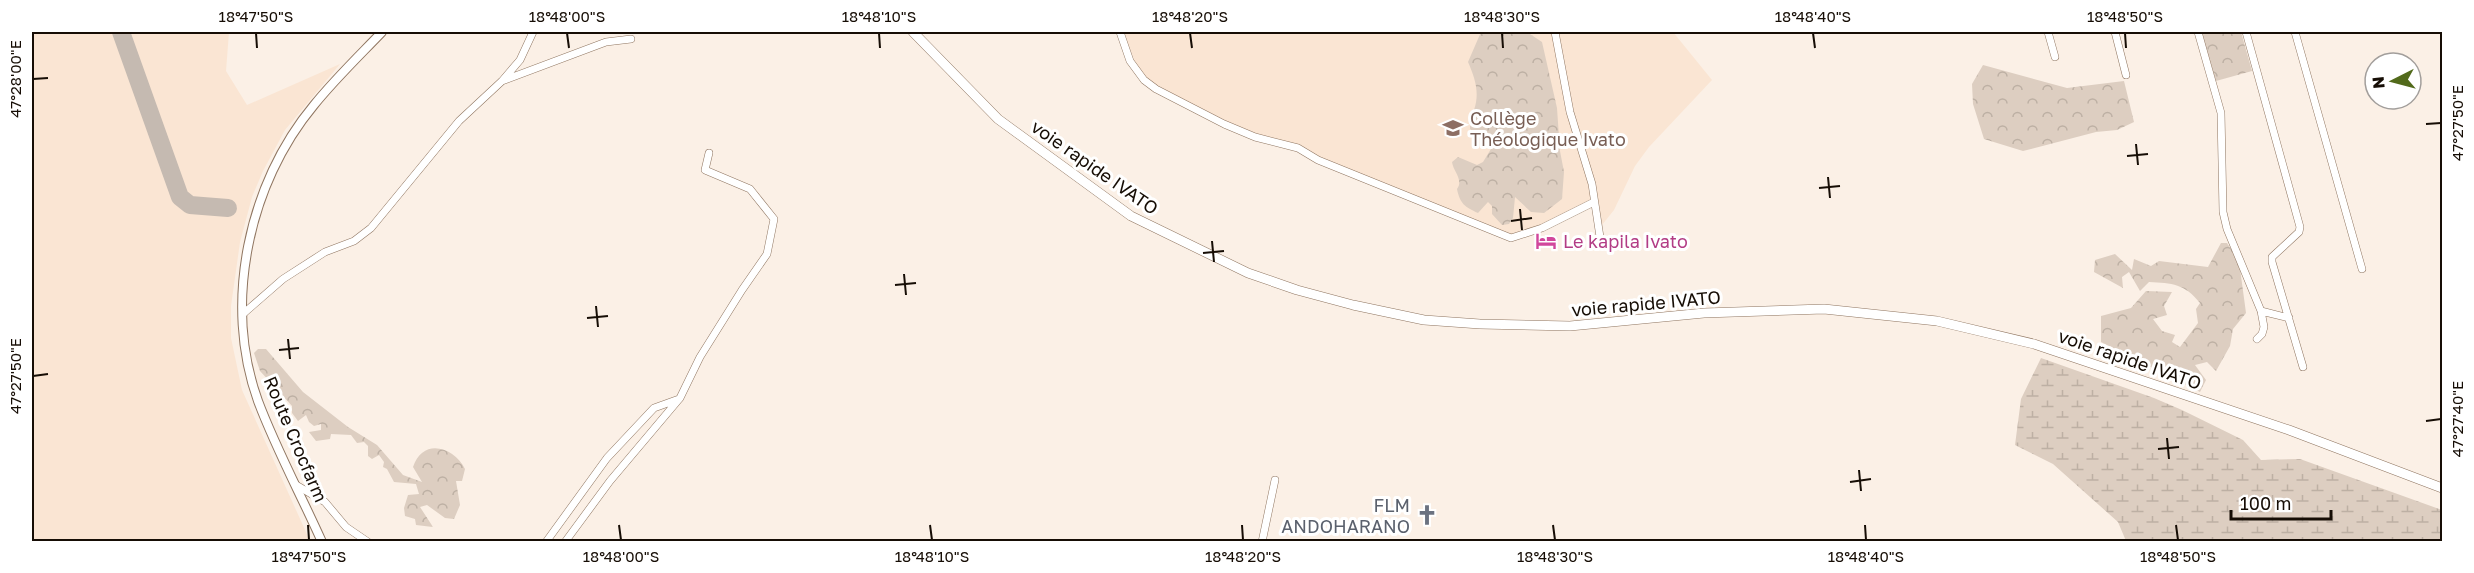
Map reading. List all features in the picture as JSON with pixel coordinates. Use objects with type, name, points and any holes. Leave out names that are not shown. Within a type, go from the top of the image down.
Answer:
[{"type":"main road","name":"voie rapide IVATO","points":[[913,32],[998,119],[1131,216],[1248,273],[1297,290],[1424,320],[1479,324],[1570,326],[1704,314],[1824,309],[1937,321],[2034,344],[2289,430],[2442,488]]},
{"type":"street","name":"Route Crocfarm","points":[[322,542],[258,399],[246,353],[244,266],[260,202],[278,160],[313,105],[382,32]]},
{"type":"street","points":[[244,313],[283,279],[326,252],[354,241],[371,228],[459,121],[502,81],[520,60],[533,32]]},
{"type":"street","points":[[1120,32],[1130,61],[1144,80],[1180,102],[1255,137],[1298,148],[1318,160],[1511,238],[1542,228],[1594,202]]},
{"type":"street","points":[[1555,32],[1570,112],[1592,184],[1600,237]]},
{"type":"street","points":[[2048,32],[2055,57]]},
{"type":"street","points":[[2115,32],[2126,75]]},
{"type":"street","points":[[2198,32],[2221,113],[2223,212],[2227,229],[2261,311],[2264,327],[2257,339]]},
{"type":"street","points":[[2246,32],[2300,227],[2299,232],[2272,257],[2303,368]]},
{"type":"street","points":[[2295,32],[2362,269]]},
{"type":"street","points":[[502,81],[606,42],[631,39]]},
{"type":"street","points":[[565,542],[610,482],[680,398],[700,357],[741,290],[767,254],[774,219],[750,189],[705,170],[709,153]]},
{"type":"street","points":[[2261,311],[2289,318]]},
{"type":"street","points":[[546,542],[614,449],[654,408],[680,398]]},
{"type":"street","points":[[1262,542],[1275,480]]},
{"type":"street","points":[[296,484],[325,502],[346,526],[368,542]]},
{"type":"shaded area","points":[[32,32],[229,32],[226,71],[247,105],[340,64],[285,130],[263,171],[252,197],[240,242],[231,306],[231,338],[242,390],[310,541],[32,541]]},
{"type":"shaded area","name":"Collège Théologique Ivato","points":[[1124,32],[1673,32],[1712,80],[1649,147],[1635,166],[1614,210],[1602,225],[1596,223],[1590,200],[1537,227],[1524,229],[1513,235],[1313,155],[1302,146],[1256,135],[1225,122],[1157,87],[1146,78],[1134,60]]},
{"type":"green space","points":[[1481,32],[1527,32],[1542,42],[1557,108],[1564,172],[1562,199],[1544,213],[1531,212],[1515,197],[1513,218],[1509,224],[1502,225],[1492,214],[1492,206],[1488,202],[1478,213],[1466,207],[1462,202],[1457,189],[1459,179],[1452,162],[1458,157],[1477,165],[1483,162],[1491,149],[1501,144],[1503,136],[1499,133],[1480,136],[1470,129],[1477,92],[1468,62]]},
{"type":"green space","points":[[2201,32],[2241,32],[2252,71],[2216,81]]},
{"type":"green space","points":[[1983,65],[2067,88],[2124,81],[2134,122],[2117,130],[2096,132],[2023,151],[1984,139],[1973,104],[1972,84]]},
{"type":"green space","points":[[2221,243],[2227,243],[2239,261],[2246,313],[2233,329],[2230,346],[2216,371],[2207,362],[2195,365],[2206,380],[2200,392],[2101,342],[2101,316],[2131,308],[2146,291],[2172,292],[2164,306],[2167,315],[2153,319],[2162,331],[2175,335],[2172,342],[2180,347],[2198,323],[2196,309],[2200,303],[2183,288],[2171,284],[2149,282],[2140,291],[2129,272],[2122,277],[2123,288],[2094,272],[2095,260],[2115,254],[2132,270],[2134,259],[2151,266],[2159,261],[2208,267]]},
{"type":"green space","points":[[258,349],[266,349],[303,392],[348,427],[377,445],[403,475],[422,482],[413,467],[424,452],[431,449],[439,448],[454,455],[465,469],[462,481],[456,481],[460,505],[454,519],[445,518],[427,505],[420,507],[433,527],[416,525],[415,519],[405,516],[404,508],[408,495],[419,494],[416,484],[394,482],[387,469],[383,467],[384,462],[379,455],[372,459],[368,456],[368,446],[364,442],[357,443],[351,435],[331,434],[330,439],[316,441],[309,432],[321,430],[321,424],[314,426],[306,415],[298,421],[292,413],[292,406],[260,371],[254,353]]},
{"type":"green space","points":[[2041,358],[2182,410],[2243,440],[2261,460],[2300,459],[2442,510],[2442,541],[2126,541],[2118,522],[2053,464],[2015,445],[2021,399]]},
{"type":"taxiway","points":[[121,32],[180,197],[190,205],[228,208]]},
{"type":"place","name":"Collège Théologique Ivato","points":[[1453,128]]},
{"type":"place","name":"Le kapila Ivato","points":[[1546,241]]},
{"type":"place","name":"FLM ANDOHARANO","points":[[1427,515]]}]
